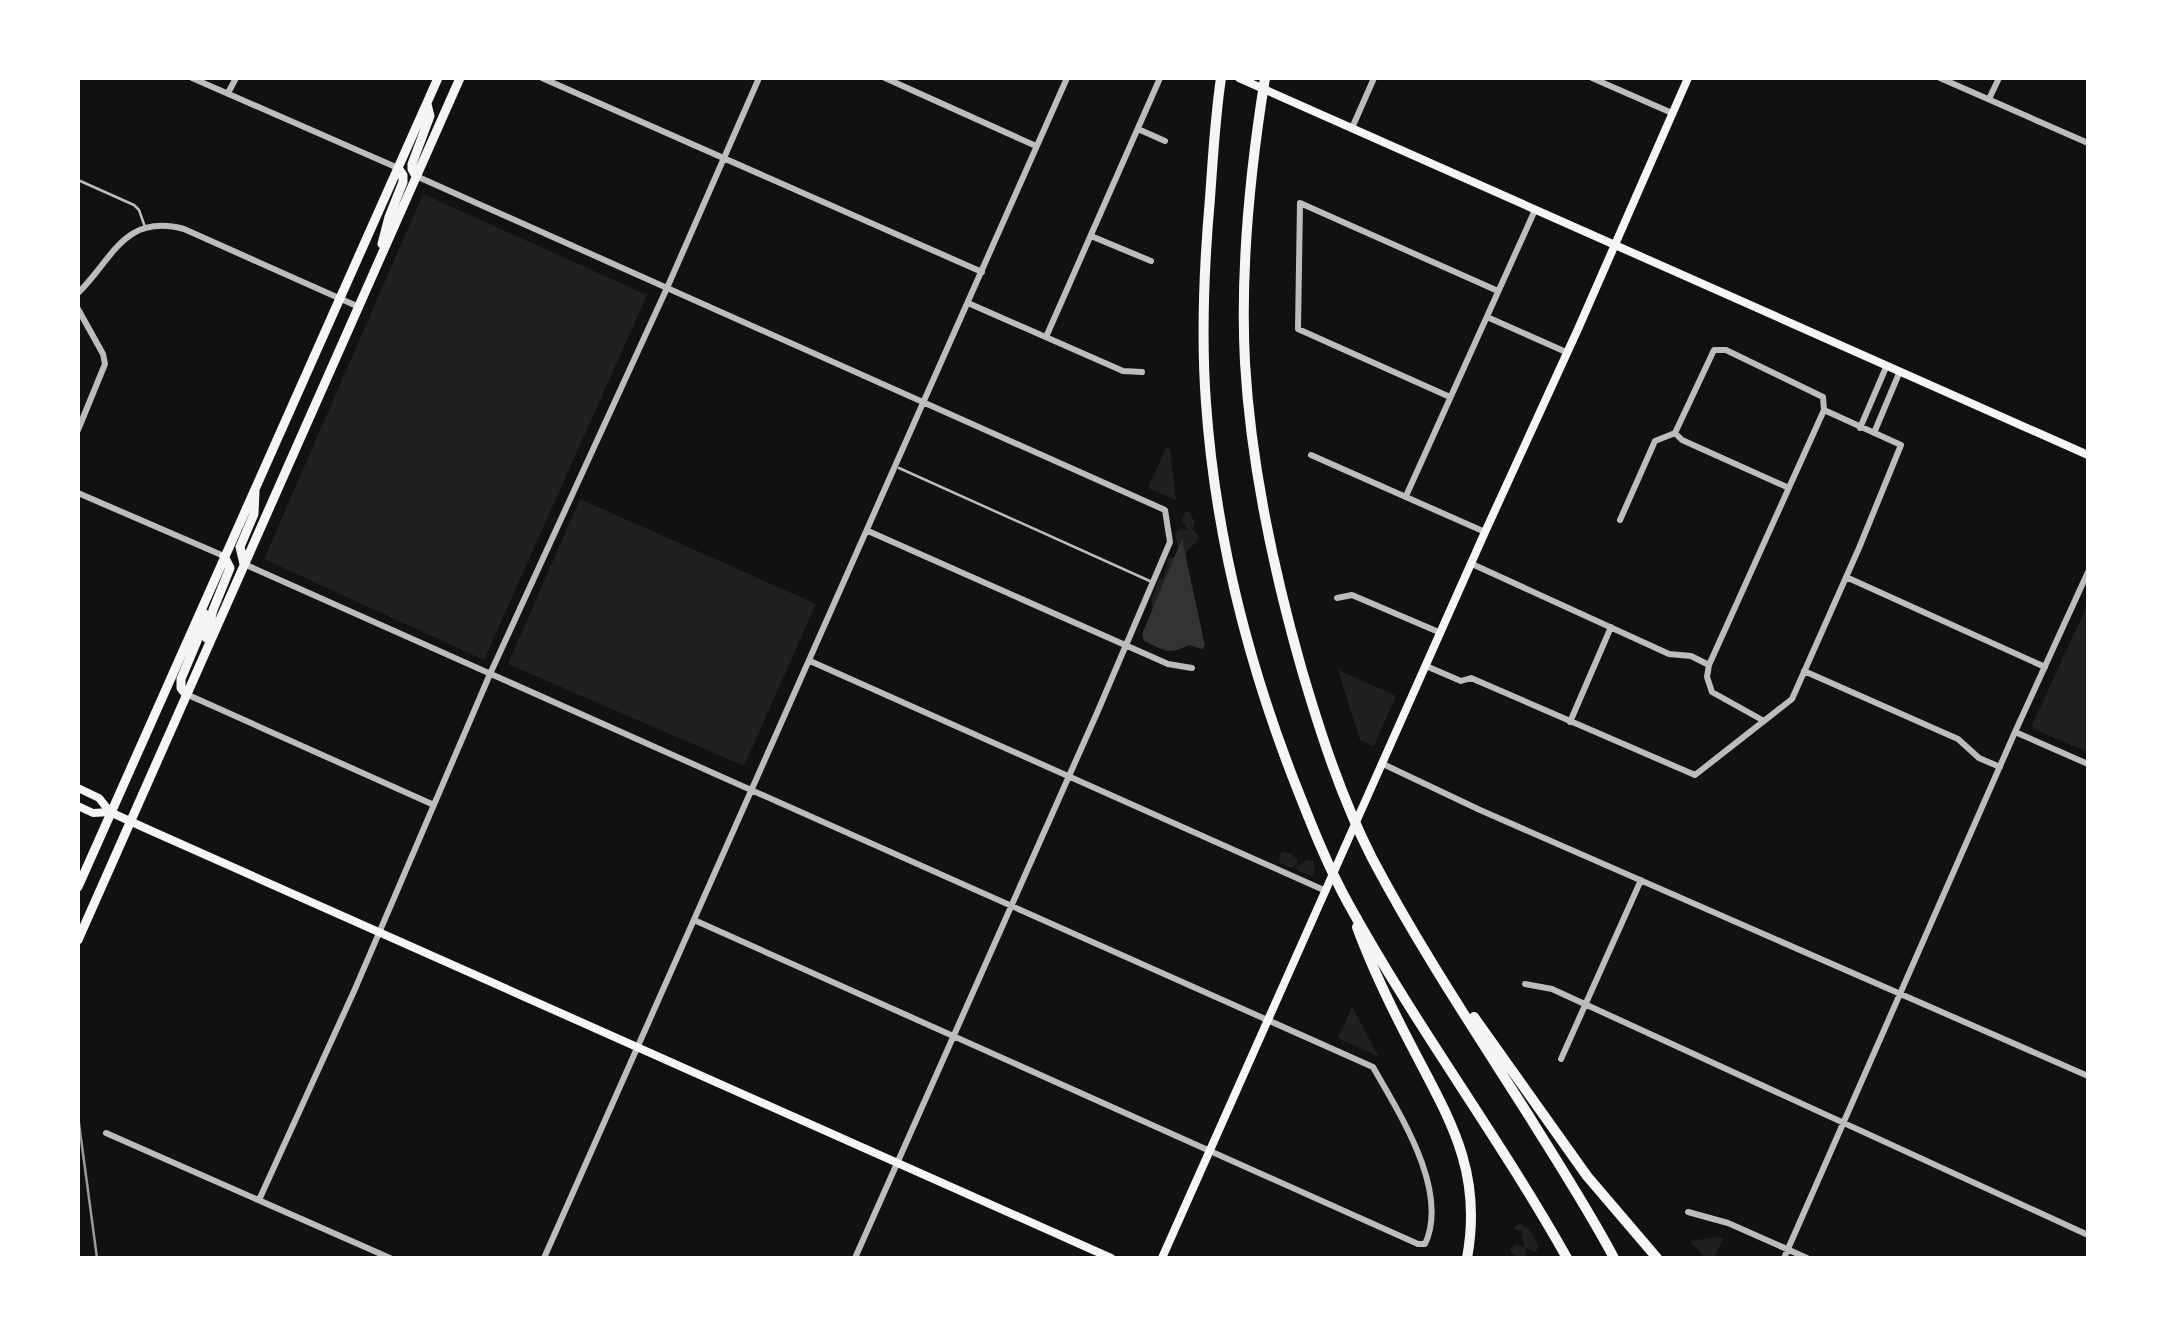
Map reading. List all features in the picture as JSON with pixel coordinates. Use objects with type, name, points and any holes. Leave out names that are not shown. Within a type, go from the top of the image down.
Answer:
[{"type":"highway","points":[[1221,78],[1205,260],[1204,353],[1210,453],[1229,562],[1274,728],[1316,837],[1370,962],[1459,1142],[1472,1195],[1468,1258]]},
{"type":"highway","points":[[1265,78],[1252,162],[1244,295],[1252,435],[1275,569],[1322,738],[1371,856],[1614,1258]]},
{"type":"highway","points":[[1347,902],[1567,1258]]},
{"type":"highway","points":[[1416,934],[1586,1176],[1657,1258]]},
{"type":"main road","points":[[78,887],[438,78]]},
{"type":"main road","points":[[78,940],[460,78]]},
{"type":"main road","points":[[1239,78],[2088,455]]},
{"type":"main road","points":[[1162,1258],[1688,78]]},
{"type":"main road","points":[[416,176],[412,164],[430,116],[426,102]]},
{"type":"main road","points":[[376,269],[403,182],[398,168]]},
{"type":"main road","points":[[244,564],[240,547],[254,514],[255,487]]},
{"type":"main road","points":[[199,665],[213,610],[230,568],[224,556]]},
{"type":"main road","points":[[186,694],[180,688],[181,679],[214,581]]},
{"type":"main road","points":[[78,788],[99,798],[110,812]]},
{"type":"main road","points":[[78,806],[93,813],[110,812],[1111,1258]]},
{"type":"street","points":[[192,78],[398,168]]},
{"type":"street","points":[[228,94],[236,78]]},
{"type":"street","points":[[542,78],[982,272]]},
{"type":"street","points":[[259,1200],[490,674],[759,78]]},
{"type":"street","points":[[886,78],[1036,146]]},
{"type":"street","points":[[544,1258],[1067,78]]},
{"type":"street","points":[[1046,337],[1160,78]]},
{"type":"street","points":[[1352,128],[1374,78]]},
{"type":"street","points":[[1592,78],[1672,114]]},
{"type":"street","points":[[1940,78],[2088,144]]},
{"type":"street","points":[[1989,99],[1999,78]]},
{"type":"street","points":[[1138,129],[1165,142]]},
{"type":"street","points":[[416,176],[1165,510],[1170,542],[855,1258]]},
{"type":"street","points":[[1450,397],[1298,329],[1300,203],[1498,291]]},
{"type":"street","points":[[1406,496],[1536,210]]},
{"type":"street","points":[[78,293],[128,235],[164,226],[184,229],[358,306]]},
{"type":"street","points":[[1091,236],[1150,261]]},
{"type":"street","points":[[968,303],[1123,371],[1142,372]]},
{"type":"street","points":[[78,309],[105,364],[78,430]]},
{"type":"street","points":[[1487,316],[1566,352]]},
{"type":"street","points":[[1620,520],[1655,441],[1676,433],[1714,350],[1726,350],[1823,397],[1824,410],[1709,664],[1707,677],[1712,692],[1764,720]]},
{"type":"street","points":[[1860,428],[1886,366]]},
{"type":"street","points":[[1874,434],[1900,371]]},
{"type":"street","points":[[1426,666],[1461,681],[1472,678],[1695,775],[1792,699],[1901,446],[1824,410]]},
{"type":"street","points":[[1676,433],[1682,440],[1789,488]]},
{"type":"street","points":[[1311,455],[1485,532]]},
{"type":"street","points":[[78,492],[224,556]]},
{"type":"street","points":[[868,532],[1168,664],[1192,668]]},
{"type":"street","points":[[244,564],[1373,1067],[1421,1162],[1431,1211],[1431,1229],[1425,1244],[694,920]]},
{"type":"street","points":[[1472,564],[1669,654],[1691,656],[1709,664]]},
{"type":"street","points":[[1786,1254],[2088,572]]},
{"type":"street","points":[[1846,577],[2045,666]]},
{"type":"street","points":[[1336,598],[1352,596],[1441,633]]},
{"type":"street","points":[[1570,722],[1612,627]]},
{"type":"street","points":[[810,661],[1326,891]]},
{"type":"street","points":[[1804,671],[1958,739],[1978,758],[2000,767]]},
{"type":"street","points":[[186,694],[434,805]]},
{"type":"street","points":[[2015,732],[2088,764]]},
{"type":"street","points":[[1383,764],[2088,1076]]},
{"type":"street","points":[[1561,1059],[1641,880]]},
{"type":"street","points":[[1524,984],[1552,990],[2088,1235]]},
{"type":"street","points":[[106,1133],[390,1258]]},
{"type":"street","points":[[1688,1212],[1728,1223],[1786,1254],[1807,1258]]},
{"type":"lane","points":[[78,180],[134,205],[145,228]]},
{"type":"lane","points":[[896,467],[1153,582]]},
{"type":"shaded area","points":[[423,194],[647,295],[484,660],[264,559]]},
{"type":"shaded area","points":[[1166,448],[1170,450],[1176,500],[1148,488]]},
{"type":"shaded area","points":[[580,499],[816,604],[744,766],[508,664]]},
{"type":"shaded area","points":[[1185,511],[1195,522],[1192,529],[1199,536],[1186,555],[1181,556],[1153,610],[1151,600],[1159,579],[1163,579],[1168,559],[1176,556],[1175,534],[1181,528],[1188,531],[1182,521]]},
{"type":"shaded area","points":[[1182,539],[1205,646],[1166,650],[1144,641],[1142,634]]},
{"type":"shaded area","points":[[2088,609],[2088,752],[2032,725]]},
{"type":"shaded area","points":[[1338,670],[1396,696],[1374,746],[1360,740]]},
{"type":"shaded area","points":[[1281,852],[1297,859],[1297,866],[1313,861],[1315,873],[1312,876],[1298,871],[1295,865],[1291,868],[1279,862]]},
{"type":"shaded area","points":[[1352,1007],[1379,1057],[1338,1038]]},
{"type":"shaded area","points":[[1519,1223],[1529,1229],[1538,1245],[1536,1253],[1525,1248],[1525,1258],[1510,1252],[1517,1244],[1524,1247],[1521,1230],[1514,1227]]},
{"type":"shaded area","points":[[1723,1239],[1714,1258],[1706,1258],[1690,1241]]},
{"type":"railway","points":[[78,1116],[97,1258]]}]
